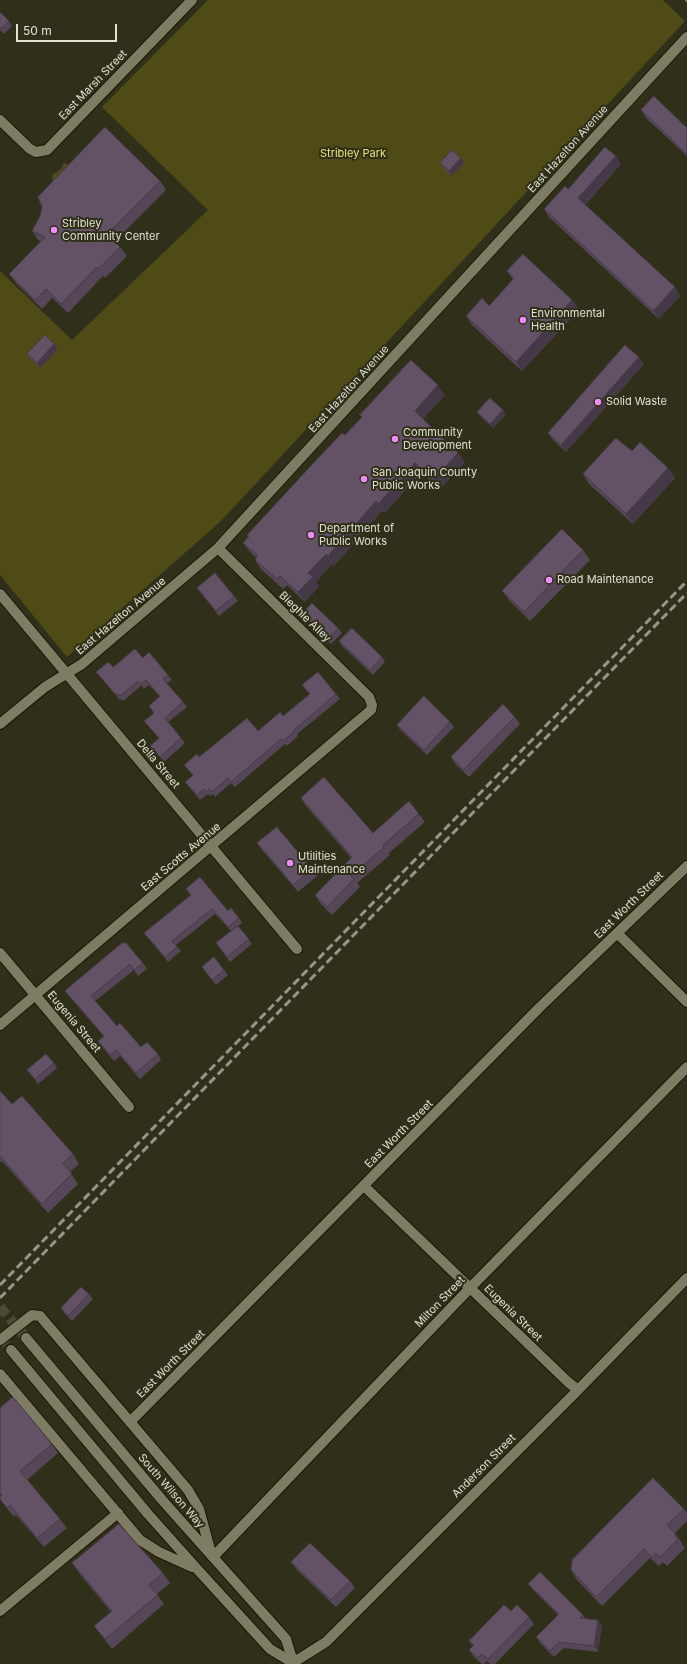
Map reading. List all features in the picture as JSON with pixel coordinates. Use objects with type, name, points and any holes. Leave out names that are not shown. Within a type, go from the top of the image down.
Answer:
[{"type":"street","name":"East Marsh Street","points":[[0,120],[30,149],[36,152],[43,152],[192,0]]},
{"type":"street","name":"East Hazelton Avenue","points":[[0,724],[45,687],[82,664],[218,548],[687,37]]},
{"type":"street","name":"Bieghle Alley","points":[[218,548],[369,697],[372,705]]},
{"type":"street","name":"Della Street","points":[[0,594],[297,948]]},
{"type":"street","name":"East Scotts Avenue","points":[[0,1025],[368,714],[372,705]]},
{"type":"street","name":"East Worth Street","points":[[130,1422],[546,1002],[687,866]]},
{"type":"street","points":[[617,933],[687,1002]]},
{"type":"street","name":"Eugenia Street","points":[[0,953],[129,1107]]},
{"type":"street","name":"Milton Street","points":[[213,1557],[470,1288],[687,1067]]},
{"type":"street","name":"Eugenia Street","points":[[364,1186],[578,1390]]},
{"type":"street","name":"Anderson Street","points":[[293,1663],[326,1642],[578,1390],[687,1278]]},
{"type":"street","points":[[0,1340],[32,1315],[40,1316],[188,1490],[199,1509],[213,1557]]},
{"type":"street","name":"South Wilson Way","points":[[26,1338],[163,1501],[286,1639],[293,1663]]},
{"type":"street","points":[[11,1350],[148,1514],[198,1570],[270,1649],[293,1663]]},
{"type":"street","points":[[0,1374],[145,1544],[198,1570]]},
{"type":"street","points":[[0,1611],[118,1513]]},
{"type":"green space","name":"Stribley Park","points":[[208,0],[663,0],[685,21],[221,521],[67,657],[0,575],[0,271],[72,340],[208,210],[102,107]]},
{"type":"green space","points":[[66,163],[69,166],[53,183],[52,175],[61,169],[63,164]]},
{"type":"building","points":[[0,12],[9,21],[1,29],[0,28]]},
{"type":"building","points":[[654,96],[687,128],[687,154],[641,110]]},
{"type":"building","points":[[105,127],[160,181],[107,234],[120,247],[98,269],[97,267],[61,304],[46,289],[35,300],[9,274],[45,237],[32,231],[40,216],[42,207],[38,197]]},
{"type":"building","points":[[605,147],[616,156],[578,198],[675,287],[653,311],[544,209],[565,186],[568,189]]},
{"type":"building","points":[[452,150],[461,158],[449,171],[440,163]]},
{"type":"building","name":"Environmental Health","points":[[523,254],[572,300],[516,362],[466,316],[482,298],[489,306],[514,278],[507,271]]},
{"type":"building","points":[[45,335],[54,344],[37,363],[27,354]]},
{"type":"building","points":[[625,345],[639,357],[561,445],[548,433]]},
{"type":"building","name":"San Joaquin County Public Works","points":[[411,360],[438,385],[415,411],[458,453],[433,480],[415,463],[378,504],[376,501],[328,556],[326,554],[308,573],[313,577],[298,592],[280,576],[277,579],[255,560],[258,556],[243,543],[249,536],[247,535],[342,433],[345,435],[362,417],[360,415]]},
{"type":"building","points":[[490,398],[503,410],[490,424],[477,412]]},
{"type":"building","points":[[616,438],[632,451],[640,442],[668,468],[626,514],[583,474]]},
{"type":"building","name":"Road Maintenance","points":[[562,529],[583,550],[524,612],[502,591]]},
{"type":"building","points":[[215,573],[234,596],[216,611],[197,588]]},
{"type":"building","points":[[312,603],[338,628],[328,639],[302,614]]},
{"type":"building","points":[[352,628],[382,657],[370,670],[339,641]]},
{"type":"building","points":[[135,649],[143,658],[149,652],[168,675],[163,679],[183,702],[165,718],[181,738],[160,757],[150,746],[159,738],[144,721],[154,713],[149,706],[160,696],[146,680],[141,684],[138,681],[120,696],[118,694],[116,695],[96,672],[108,662],[113,667]]},
{"type":"building","points":[[318,672],[336,694],[283,741],[281,739],[231,782],[228,778],[212,792],[209,789],[207,792],[204,789],[197,795],[185,782],[193,775],[184,765],[197,754],[199,757],[247,718],[258,731],[280,712],[283,716],[310,694],[302,685]]},
{"type":"building","points":[[424,696],[450,722],[424,750],[397,725]]},
{"type":"building","points":[[503,704],[515,717],[463,770],[451,757]]},
{"type":"building","points":[[324,777],[373,833],[409,801],[419,814],[383,845],[384,847],[351,876],[354,879],[327,907],[315,895],[352,857],[301,798]]},
{"type":"building","name":"Utilities Maintenance","points":[[277,827],[312,869],[293,885],[257,843]]},
{"type":"building","points":[[200,877],[228,911],[231,908],[239,918],[228,927],[212,909],[172,941],[177,947],[165,957],[144,933],[191,895],[186,889]]},
{"type":"building","points":[[238,926],[249,939],[227,957],[216,943]]},
{"type":"building","points":[[122,943],[126,943],[143,963],[134,970],[130,964],[91,996],[117,1026],[120,1023],[141,1047],[147,1042],[158,1054],[136,1073],[116,1050],[110,1055],[98,1041],[104,1036],[65,991]]},
{"type":"building","points":[[214,957],[224,970],[212,980],[202,967]]},
{"type":"building","points":[[46,1054],[54,1063],[35,1079],[27,1070]]},
{"type":"building","points":[[0,1091],[12,1104],[22,1096],[73,1154],[63,1163],[72,1174],[42,1204],[0,1156]]},
{"type":"building","points":[[81,1287],[89,1294],[68,1316],[61,1308]]},
{"type":"building","points":[[13,1397],[52,1444],[20,1471],[60,1519],[37,1538],[10,1505],[7,1508],[0,1499],[2,1495],[0,1493],[0,1408]]},
{"type":"building","points":[[653,1478],[684,1509],[667,1525],[676,1534],[674,1535],[678,1539],[660,1557],[656,1553],[652,1557],[644,1549],[596,1597],[571,1570],[572,1560]]},
{"type":"building","points":[[119,1524],[163,1573],[149,1585],[158,1595],[105,1639],[94,1626],[112,1611],[72,1563]]},
{"type":"building","points":[[310,1543],[350,1581],[331,1600],[291,1562]]},
{"type":"building","points":[[540,1572],[583,1615],[580,1618],[598,1620],[594,1646],[559,1642],[550,1651],[536,1637],[559,1614],[528,1584]]},
{"type":"building","points":[[504,1605],[511,1611],[517,1605],[529,1617],[488,1659],[482,1654],[478,1658],[469,1650],[474,1645],[469,1641]]},
{"type":"tunnel","points":[[0,1307],[26,1338]]},
{"type":"tunnel","points":[[0,1337],[11,1350]]},
{"type":"railway","points":[[0,1285],[687,581]]},
{"type":"railway","points":[[0,1298],[687,593]]},
{"type":"place","name":"Stribley Community Center","points":[[54,230]]},
{"type":"place","name":"Environmental Health","points":[[523,320]]},
{"type":"place","name":"Solid Waste","points":[[598,402]]},
{"type":"place","name":"Community Development","points":[[395,439]]},
{"type":"place","name":"San Joaquin County Public Works","points":[[364,479]]},
{"type":"place","name":"Department of Public Works","points":[[311,535]]},
{"type":"place","name":"Road Maintenance","points":[[549,580]]},
{"type":"place","name":"Utilities Maintenance","points":[[290,863]]}]
